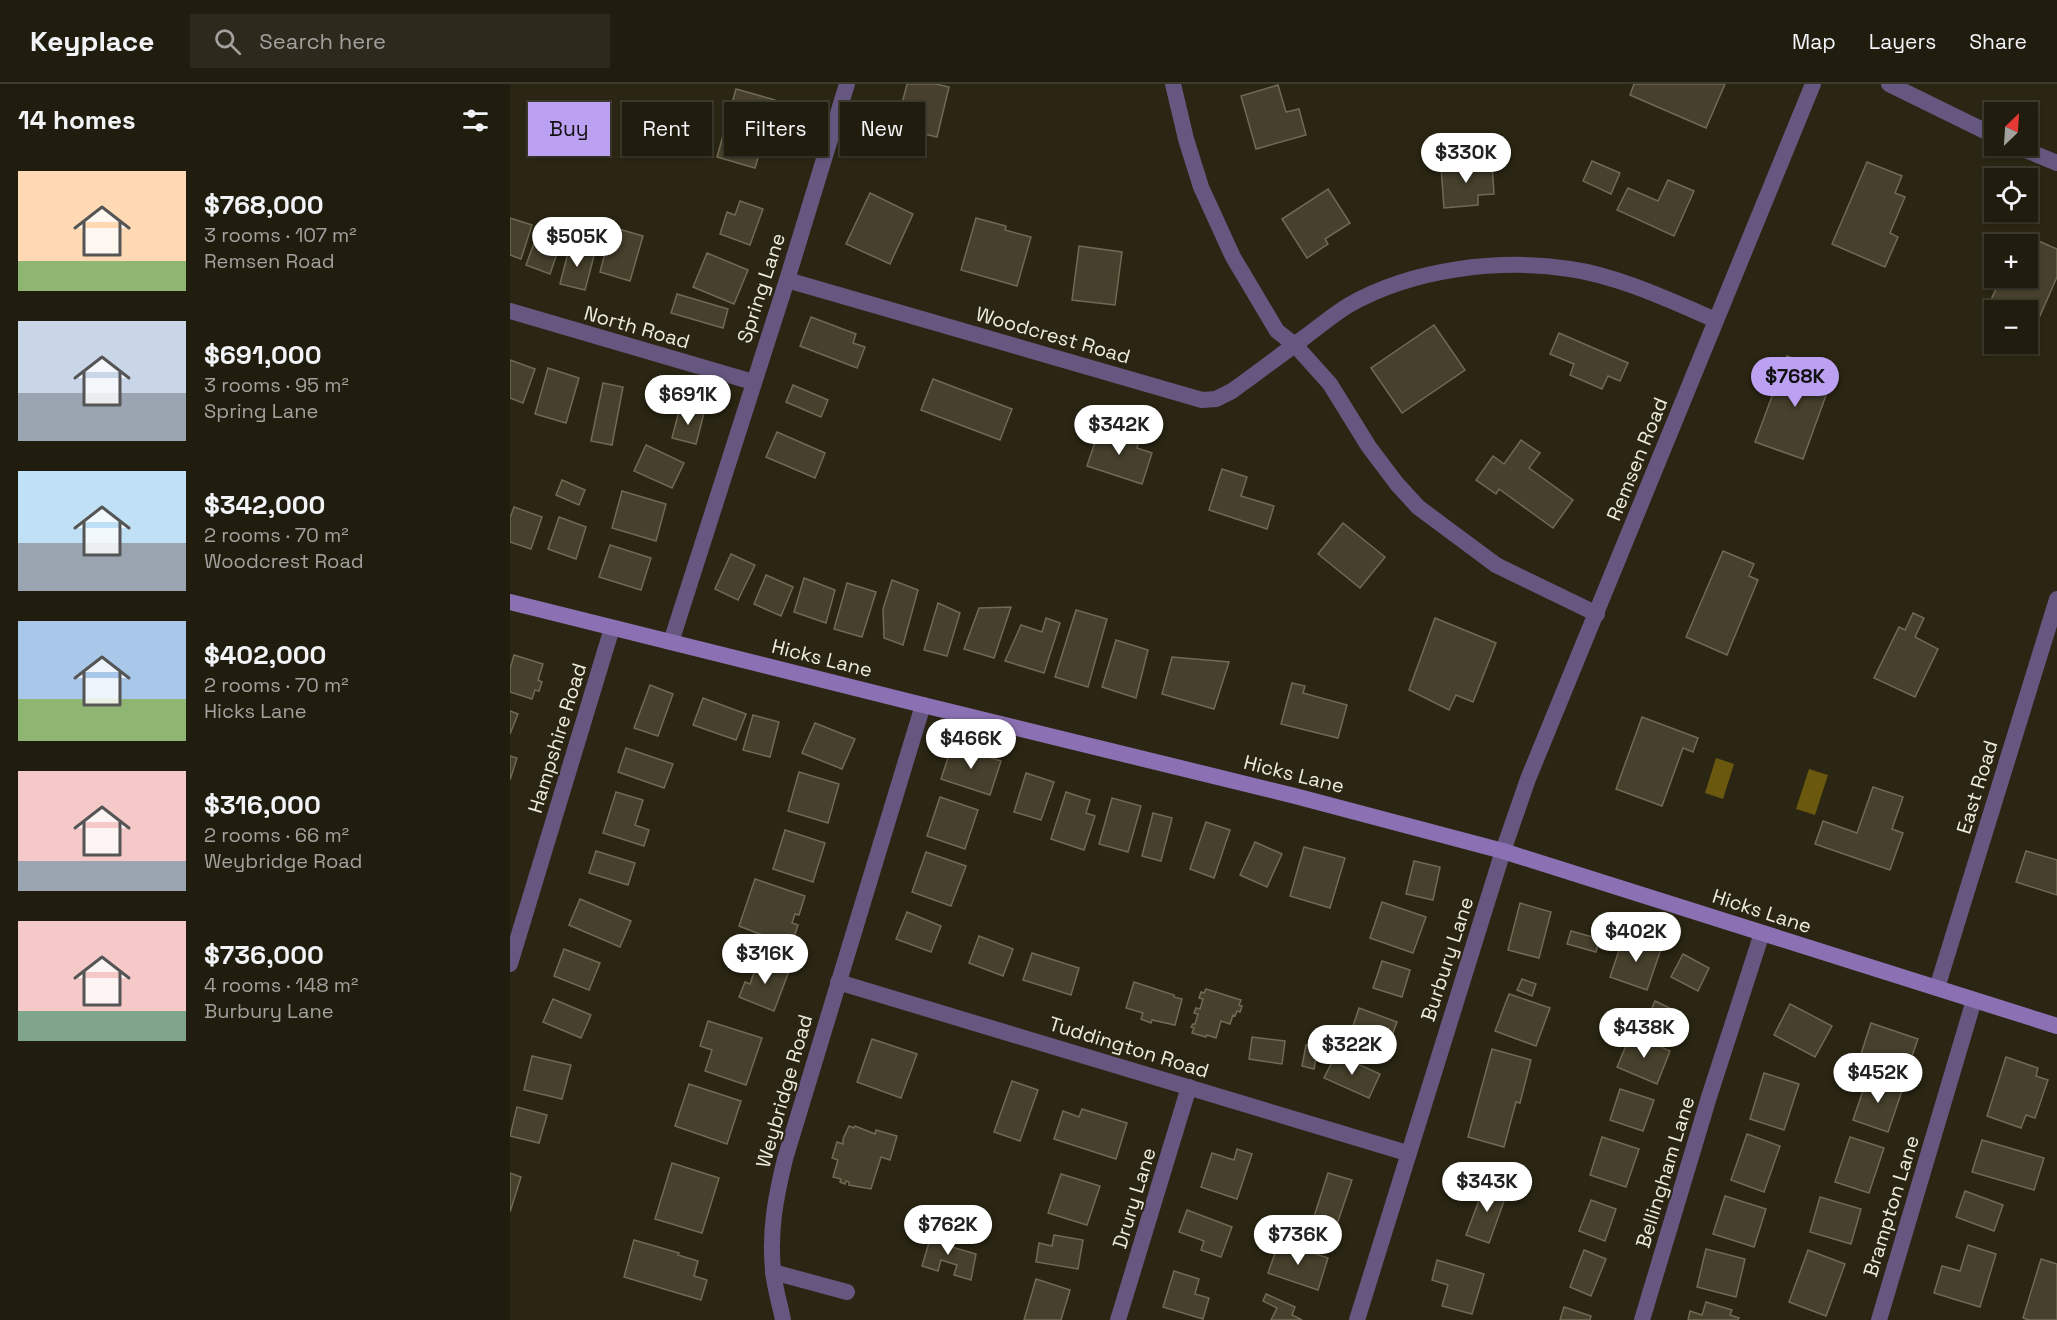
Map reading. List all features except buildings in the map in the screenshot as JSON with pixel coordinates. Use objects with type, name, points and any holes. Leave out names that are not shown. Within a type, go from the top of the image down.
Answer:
[{"type":"main road","name":"Hicks Lane","points":[[510,602],[1295,796],[1503,851],[2057,1026]]},
{"type":"street","name":"Spring Lane","points":[[670,642],[787,280],[847,84]]},
{"type":"street","points":[[1173,84],[1186,139],[1201,187],[1233,257],[1277,330],[1330,384],[1370,447],[1397,484],[1418,507],[1496,565],[1597,614]]},
{"type":"street","name":"Remsen Road","points":[[1503,851],[1528,779],[1813,84]]},
{"type":"street","points":[[1889,84],[1984,131]]},
{"type":"street","points":[[2038,155],[2057,163]]},
{"type":"street","name":"Woodcrest Road","points":[[787,280],[1202,400],[1216,399],[1232,391],[1347,306],[1371,293],[1408,280],[1455,270],[1503,265],[1570,269],[1601,276],[1657,295],[1716,320]]},
{"type":"street","name":"North Road","points":[[510,311],[753,382]]},
{"type":"street","name":"East Road","points":[[1936,988],[2057,599]]},
{"type":"street","name":"Hampshire Road","points":[[510,964],[612,627]]},
{"type":"street","name":"Weybridge Road","points":[[783,1320],[773,1272],[771,1245],[774,1205],[784,1159],[923,705]]},
{"type":"street","name":"Burbury Lane","points":[[1357,1320],[1407,1153],[1503,851]]},
{"type":"street","name":"Bellingham Lane","points":[[1642,1320],[1709,1097],[1762,933]]},
{"type":"street","name":"Tuddington Road","points":[[838,982],[1407,1153]]},
{"type":"street","name":"Brampton Lane","points":[[1879,1320],[1974,1000]]},
{"type":"street","name":"Drury Lane","points":[[1118,1320],[1189,1087]]},
{"type":"street","points":[[773,1272],[847,1292]]},
{"type":"shaded area","points":[[1716,758],[1734,764],[1723,799],[1705,793]]},
{"type":"shaded area","points":[[1809,769],[1828,775],[1815,815],[1796,809]]}]
